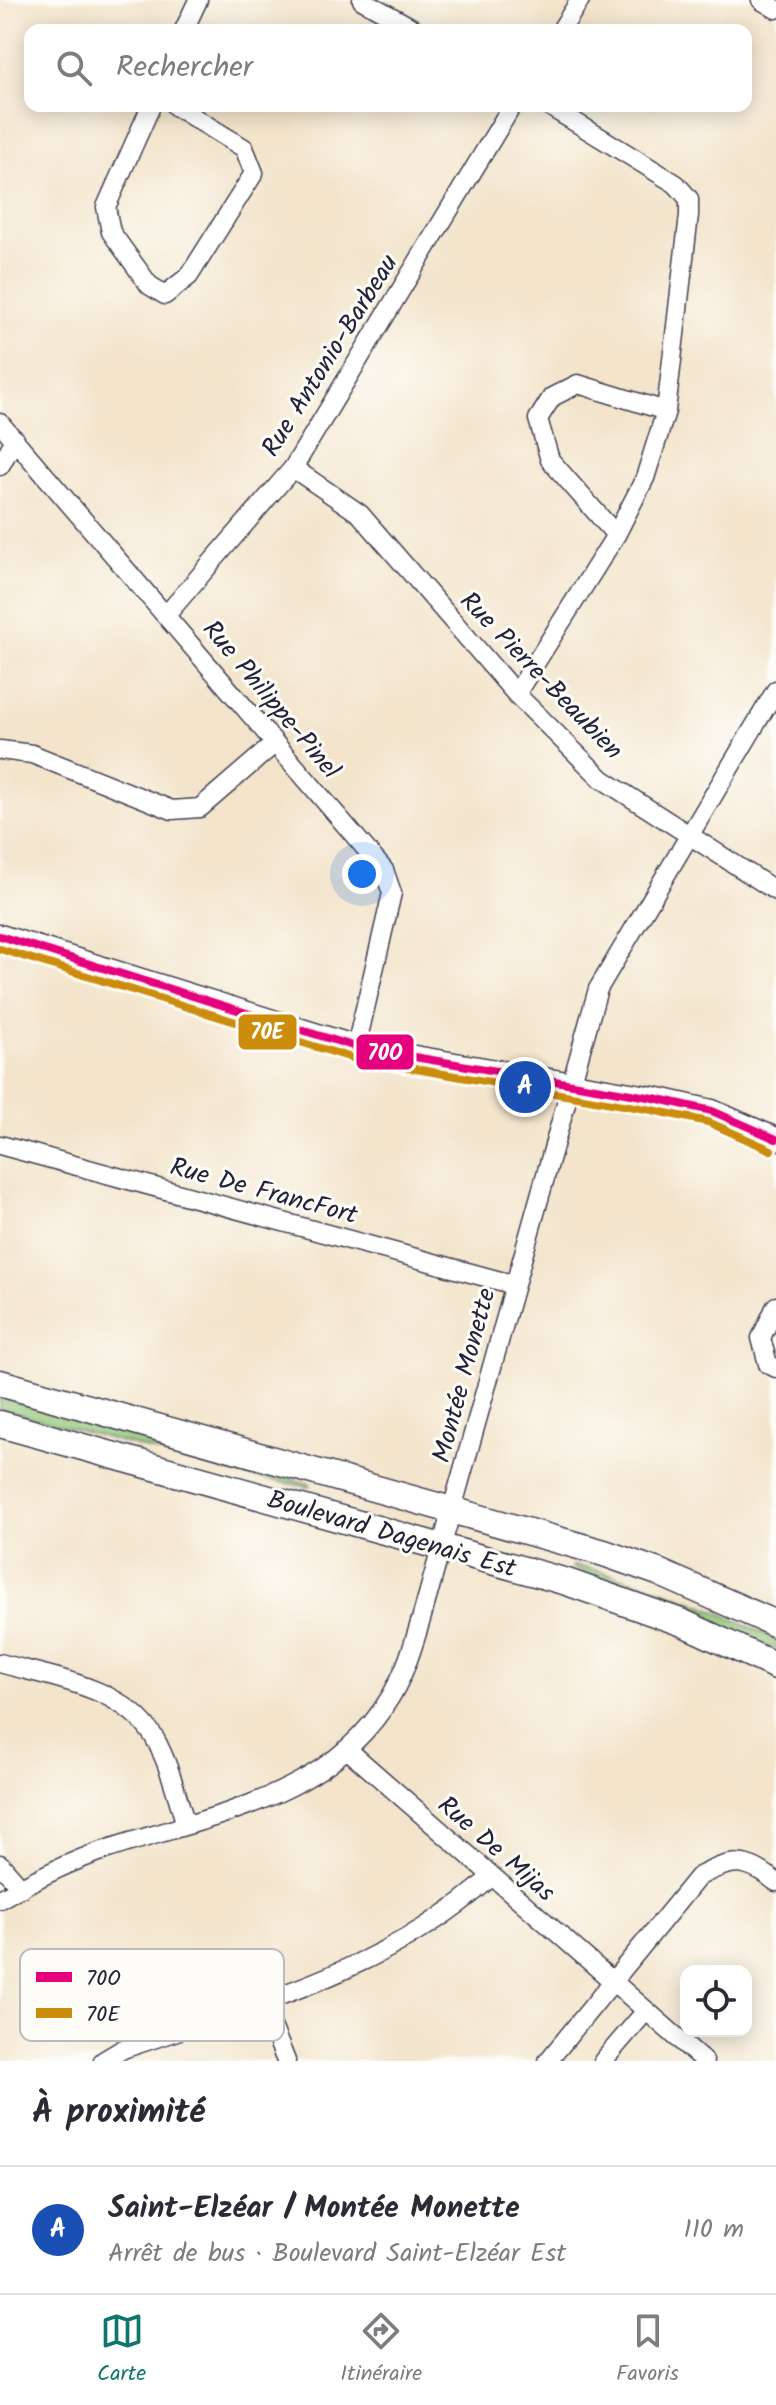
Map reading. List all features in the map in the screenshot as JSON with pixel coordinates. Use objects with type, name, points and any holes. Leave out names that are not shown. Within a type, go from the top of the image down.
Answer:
[{"type":"main road","name":"Boulevard Dagenais Est","points":[[0,1383],[453,1508],[658,1572],[776,1624]]},
{"type":"main road","name":"Boulevard Dagenais Est","points":[[0,1424],[442,1546],[627,1602],[776,1666]]},
{"type":"street","points":[[187,24],[198,0]]},
{"type":"street","points":[[362,0],[405,24]]},
{"type":"street","points":[[565,24],[580,0]]},
{"type":"street","points":[[761,0],[776,9]]},
{"type":"street","points":[[148,112],[106,207],[111,232],[149,285],[165,295],[189,276],[254,173],[244,148],[185,112]]},
{"type":"street","name":"Rue Antonio-Barbeau","points":[[167,614],[293,468],[508,112]]},
{"type":"street","points":[[516,694],[616,535],[645,478],[666,411],[689,199],[676,184],[559,112]]},
{"type":"street","points":[[616,535],[550,460],[538,419],[552,397],[578,384],[666,411]]},
{"type":"street","name":"Rue Philippe-Pinel","points":[[0,423],[384,870],[392,893],[356,1047]]},
{"type":"street","points":[[0,466],[15,439]]},
{"type":"street","name":"Rue Pierre-Beaubien","points":[[293,468],[360,514],[516,694],[602,779],[776,891]]},
{"type":"street","name":"Montée Monette","points":[[0,1899],[82,1858],[293,1788],[348,1750],[379,1714],[403,1672],[442,1546],[601,981],[776,690]]},
{"type":"street","points":[[0,750],[32,754],[172,810],[200,808],[274,744]]},
{"type":"street","points":[[0,936],[356,1047],[712,1111],[776,1139]]},
{"type":"street","name":"Rue De FrancFort","points":[[0,1145],[515,1285]]},
{"type":"street","points":[[776,1306],[761,1338],[768,1364],[776,1368]]},
{"type":"street","points":[[0,1663],[91,1689],[132,1712],[160,1750],[186,1825]]},
{"type":"street","name":"Rue De Mijas","points":[[348,1750],[704,2061]]},
{"type":"street","points":[[548,2061],[698,1877],[722,1864],[746,1862],[776,1882]]},
{"type":"street","points":[[0,1864],[21,1888]]},
{"type":"street","points":[[284,1994],[320,1982],[398,1944],[454,1911],[491,1877]]},
{"type":"street","points":[[603,2061],[645,2012]]},
{"type":"street","points":[[103,2061],[123,2049],[146,2041]]},
{"type":"street","points":[[278,2041],[286,2061]]},
{"type":"green space","points":[[0,1398],[310,1484],[310,1487],[242,1475],[0,1409]]},
{"type":"green space","points":[[573,1565],[652,1586],[702,1605],[776,1640],[776,1650],[658,1597],[572,1568]]},
{"type":"transit line","name":"70O","points":[[0,936],[356,1047],[654,1098],[712,1111],[776,1139]]},
{"type":"transit line","name":"70E","points":[[0,949],[352,1058],[708,1122],[771,1150]]},
{"type":"place","name":"Saint-Elzéar / Montée Monette","points":[[525,1087]]}]
